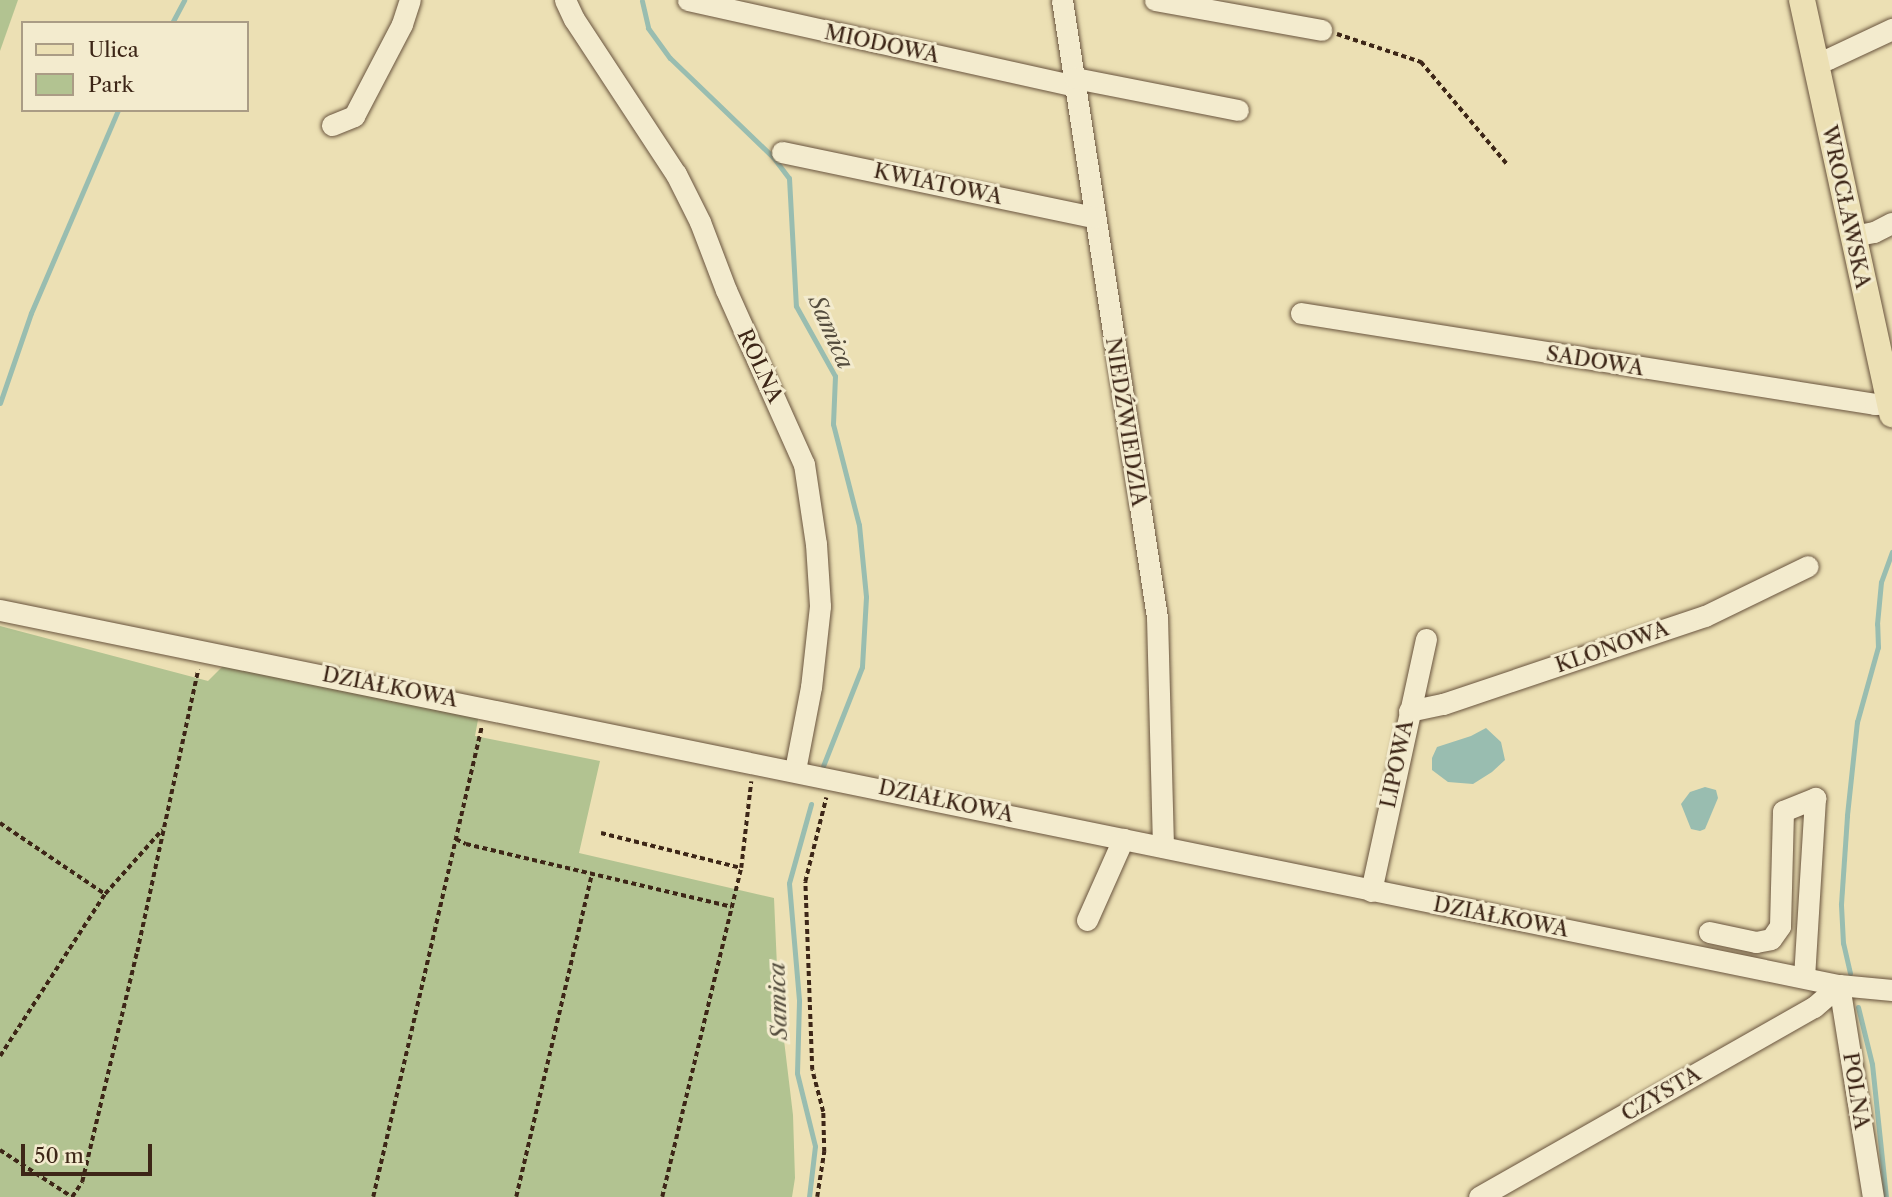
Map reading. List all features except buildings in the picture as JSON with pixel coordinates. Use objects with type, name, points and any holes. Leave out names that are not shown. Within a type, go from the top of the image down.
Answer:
[{"type":"main road","name":"WROCŁAWSKA","points":[[1802,0],[1891,408]]},
{"type":"street","points":[[332,125],[354,116],[402,24],[410,0]]},
{"type":"street","name":"ROLNA","points":[[565,0],[574,19],[676,174],[804,464],[816,544],[820,606],[811,687],[795,770]]},
{"type":"street","name":"MIODOWA","points":[[688,0],[1076,82],[1238,110]]},
{"type":"street","name":"NIEDŹWIEDZIA","points":[[1062,0],[1157,617],[1163,847]]},
{"type":"street","points":[[1156,0],[1321,30]]},
{"type":"street","points":[[1815,62],[1839,55],[1892,29]]},
{"type":"street","name":"KWIATOWA","points":[[782,152],[1094,217]]},
{"type":"street","points":[[1853,236],[1874,232],[1892,223]]},
{"type":"street","name":"SADOWA","points":[[1301,313],[1891,408]]},
{"type":"street","name":"KLONOWA","points":[[1409,711],[1443,704],[1705,616],[1808,566]]},
{"type":"street","name":"DZIAŁKOWA","points":[[0,610],[1839,985],[1892,990]]},
{"type":"street","name":"LIPOWA","points":[[1371,891],[1426,639]]},
{"type":"street","points":[[1709,932],[1756,942],[1772,939],[1780,926],[1783,811],[1815,797],[1804,977]]},
{"type":"street","points":[[1087,920],[1123,839]]},
{"type":"street","name":"CZYSTA","points":[[1479,1197],[1814,1007],[1839,985]]},
{"type":"street","name":"POLNA","points":[[1839,985],[1873,1197]]},
{"type":"path","points":[[1321,30],[1421,62],[1507,164]]},
{"type":"path","points":[[0,1150],[72,1197],[82,1182],[203,650]]},
{"type":"path","points":[[373,1197],[479,738]]},
{"type":"path","points":[[662,1197],[741,867],[748,796],[755,762]]},
{"type":"path","points":[[817,1197],[824,1152],[823,1112],[812,1070],[805,882],[807,863],[832,778]]},
{"type":"path","points":[[0,823],[105,894]]},
{"type":"path","points":[[0,1056],[105,894],[164,828]]},
{"type":"path","points":[[601,833],[741,867]]},
{"type":"path","points":[[456,839],[466,844],[732,907]]},
{"type":"path","points":[[516,1197],[592,874]]},
{"type":"green space","points":[[0,0],[18,0],[0,51]]},
{"type":"green space","points":[[0,626],[208,681],[227,662],[479,714],[475,736],[600,761],[579,853],[774,898],[778,990],[793,1115],[795,1178],[792,1197],[0,1197]]},
{"type":"water","points":[[1486,728],[1501,742],[1505,760],[1492,772],[1473,784],[1448,782],[1432,770],[1432,758],[1437,747]]},
{"type":"water","points":[[1705,787],[1716,790],[1718,798],[1705,829],[1700,831],[1691,829],[1681,804],[1690,792]]},
{"type":"waterway","points":[[173,21],[184,0]]},
{"type":"waterway","name":"Samica","points":[[642,1],[648,28],[670,58],[773,157],[789,178],[796,306],[835,376],[833,424],[859,525],[866,597],[862,667],[823,766]]},
{"type":"waterway","points":[[0,403],[31,313],[117,112]]},
{"type":"waterway","points":[[1850,973],[1843,943],[1841,904],[1847,815],[1857,722],[1878,647],[1881,582],[1892,552]]},
{"type":"waterway","name":"Samica","points":[[809,1197],[815,1146],[797,1073],[799,1000],[789,883],[811,804]]},
{"type":"waterway","points":[[1858,1007],[1872,1064],[1886,1197]]}]
